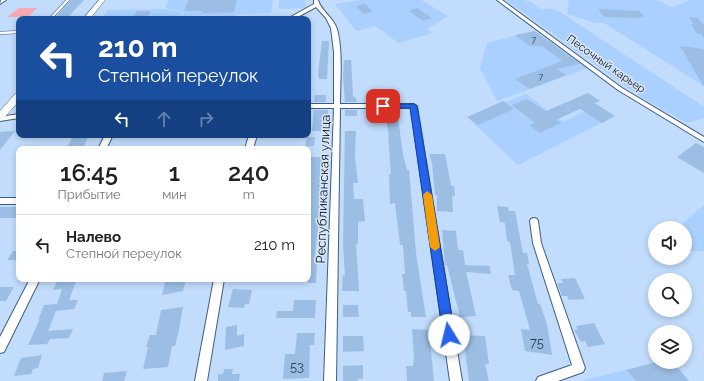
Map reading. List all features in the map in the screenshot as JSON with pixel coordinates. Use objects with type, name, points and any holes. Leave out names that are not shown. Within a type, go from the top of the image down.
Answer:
[{"type":"main road","points":[[89,16],[102,0]]},
{"type":"main road","points":[[0,118],[16,99]]},
{"type":"street","points":[[0,3],[4,0]]},
{"type":"street","name":"Песочный карьер","points":[[499,0],[620,89],[704,140]]},
{"type":"street","points":[[295,16],[316,2]]},
{"type":"street","name":"Республиканская улица","points":[[316,2],[328,17],[334,28],[337,52],[330,381]]},
{"type":"street","points":[[311,106],[414,106],[456,381]]},
{"type":"street","points":[[0,118],[16,116]]},
{"type":"street","points":[[0,201],[16,202]]},
{"type":"street","points":[[534,222],[538,243],[579,368],[542,381]]},
{"type":"street","points":[[0,348],[33,282]]},
{"type":"street","points":[[201,381],[218,282]]},
{"type":"lane","points":[[53,16],[68,0]]},
{"type":"lane","points":[[0,33],[16,32]]},
{"type":"shaded area","points":[[169,0],[273,0],[271,13],[183,16],[184,12],[165,8]]},
{"type":"shaded area","points":[[279,0],[305,0],[306,8],[279,9]]},
{"type":"shaded area","points":[[361,0],[421,0],[448,16],[427,29],[432,33],[399,43],[375,26],[356,31],[335,4]]},
{"type":"shaded area","points":[[506,0],[523,0],[531,2],[541,10],[549,8],[560,12],[704,107],[704,118],[687,123],[644,99]]},
{"type":"shaded area","points":[[569,0],[656,0],[672,7],[691,0],[704,0],[704,86],[604,23],[595,23],[567,14]]},
{"type":"shaded area","points":[[19,8],[37,8],[29,16],[7,17]]},
{"type":"shaded area","points":[[163,9],[182,12],[181,16],[103,16],[108,10]]},
{"type":"shaded area","points":[[235,15],[235,16],[208,16]]},
{"type":"shaded area","points":[[535,31],[588,68],[497,101],[480,68],[487,43]]},
{"type":"shaded area","points":[[526,94],[563,122],[598,105],[615,116],[518,165],[467,117]]},
{"type":"shaded area","points":[[704,205],[704,251],[692,251],[692,221],[685,221]]},
{"type":"shaded area","points":[[648,364],[648,369],[679,369],[689,381],[581,381]]},
{"type":"building","points":[[71,0],[84,0],[69,16],[57,16]]},
{"type":"building","points":[[189,0],[237,0],[234,12],[202,13],[203,11],[184,11]]},
{"type":"building","points":[[365,4],[373,12],[363,14],[356,6]]},
{"type":"building","points":[[417,8],[432,18],[423,21],[409,11]]},
{"type":"building","points":[[598,9],[639,11],[644,16],[638,18],[604,17]]},
{"type":"building","points":[[137,11],[151,11],[148,16],[134,16]]},
{"type":"building","points":[[689,17],[698,18],[704,25],[704,38],[701,34],[697,34]]},
{"type":"building","points":[[535,31],[580,64],[557,69],[566,75],[530,89],[515,79],[562,61],[542,46],[530,46],[515,35]]},
{"type":"building","points":[[322,41],[329,41],[327,79],[319,79],[318,74]]},
{"type":"building","points":[[680,46],[704,49],[704,87]]},
{"type":"building","points":[[344,60],[351,60],[353,96],[356,98],[357,102],[345,102],[343,76]]},
{"type":"building","points":[[382,93],[384,101],[375,102],[373,94]]},
{"type":"building","points":[[588,93],[600,101],[594,103],[615,116],[602,123],[580,109],[556,120],[561,123],[540,133],[529,125],[535,123],[512,105],[527,99],[546,111]]},
{"type":"building","points":[[315,95],[326,95],[326,102],[314,102]]},
{"type":"building","points":[[503,101],[514,109],[478,125],[467,117]]},
{"type":"building","points":[[314,110],[328,110],[326,131],[312,131]]},
{"type":"building","points":[[345,110],[357,110],[357,116],[345,116]]},
{"type":"building","points":[[384,111],[397,111],[403,154],[407,170],[409,170],[416,253],[426,317],[411,317],[411,312],[408,312],[406,291],[404,291],[402,274],[405,274],[403,245],[400,245],[395,203],[390,204],[389,174],[391,174],[389,135]]},
{"type":"building","points":[[15,131],[0,150],[0,132]]},
{"type":"building","points":[[345,131],[356,131],[355,157],[358,183],[353,183],[354,199],[363,199],[365,221],[358,222],[358,244],[356,244],[359,291],[342,291],[343,275],[345,275],[343,244]]},
{"type":"building","points":[[315,137],[314,146],[305,146],[307,138]]},
{"type":"building","points":[[72,138],[88,138],[84,146],[68,146]]},
{"type":"building","points":[[696,143],[704,147],[704,173],[677,157]]},
{"type":"building","points":[[429,154],[445,154],[451,186],[454,186],[455,196],[452,196],[453,212],[437,211],[437,195],[435,195],[432,163]]},
{"type":"building","points":[[311,157],[323,157],[319,196],[322,197],[314,262],[317,262],[316,283],[308,283],[311,282]]},
{"type":"building","points":[[497,206],[508,207],[509,211],[515,211],[523,253],[527,253],[529,264],[527,264],[538,304],[540,304],[547,324],[552,355],[525,351],[521,329],[530,330],[519,291],[512,290],[508,275],[515,275],[510,242],[507,241],[505,223],[500,222]]},
{"type":"building","points":[[0,207],[16,207],[16,218],[0,218]]},
{"type":"building","points":[[442,230],[456,231],[458,250],[463,250],[465,265],[490,266],[491,274],[466,272],[476,316],[460,317],[447,265],[445,265]]},
{"type":"building","points":[[13,251],[16,251],[16,260],[7,260]]},
{"type":"building","points":[[575,278],[585,299],[569,300],[567,296],[562,296],[557,283],[563,283],[561,279]]},
{"type":"building","points":[[57,282],[76,282],[69,300],[78,300],[74,309],[56,311],[48,331],[73,329],[69,338],[50,339],[47,344],[28,345],[40,319],[38,320],[44,305],[57,304],[62,289],[53,290]]},
{"type":"building","points":[[165,282],[185,282],[183,291],[162,295]]},
{"type":"building","points":[[0,287],[14,287],[6,301],[0,301]]},
{"type":"building","points":[[233,289],[252,290],[249,304],[245,304],[244,308],[228,307]]},
{"type":"building","points":[[294,300],[316,300],[315,318],[276,318],[277,311],[293,311]]},
{"type":"building","points":[[343,305],[358,305],[359,317],[343,317]]},
{"type":"building","points":[[183,307],[175,346],[172,346],[168,367],[143,369],[148,347],[146,347],[150,335],[156,335],[161,310]]},
{"type":"building","points":[[594,323],[605,344],[588,347],[585,341],[581,342],[574,330],[578,329],[576,326]]},
{"type":"building","points":[[237,325],[237,336],[244,334],[244,346],[225,350],[226,327]]},
{"type":"building","points":[[412,329],[429,330],[434,381],[407,381],[406,366],[413,366],[414,359]]},
{"type":"building","points":[[297,333],[315,333],[314,345],[310,345],[309,378],[283,379],[285,354],[295,354]]},
{"type":"building","points":[[463,335],[485,336],[489,364],[485,364],[489,381],[469,381]]},
{"type":"building","points":[[343,336],[363,336],[364,351],[343,352]]},
{"type":"building","points":[[42,355],[38,368],[33,369],[31,374],[14,376],[21,358]]},
{"type":"building","points":[[648,364],[648,369],[679,369],[689,381],[636,381],[627,370]]},
{"type":"building","points":[[363,365],[363,379],[358,379],[358,381],[343,381],[343,366]]},
{"type":"building","points":[[224,369],[233,369],[232,374],[240,374],[239,381],[218,381],[218,374],[223,374]]},
{"type":"building","points":[[127,371],[124,381],[102,381],[104,373]]},
{"type":"slow traffic","points":[[427,195],[435,247]]},
{"type":"route","points":[[383,106],[414,106],[449,335]]}]
